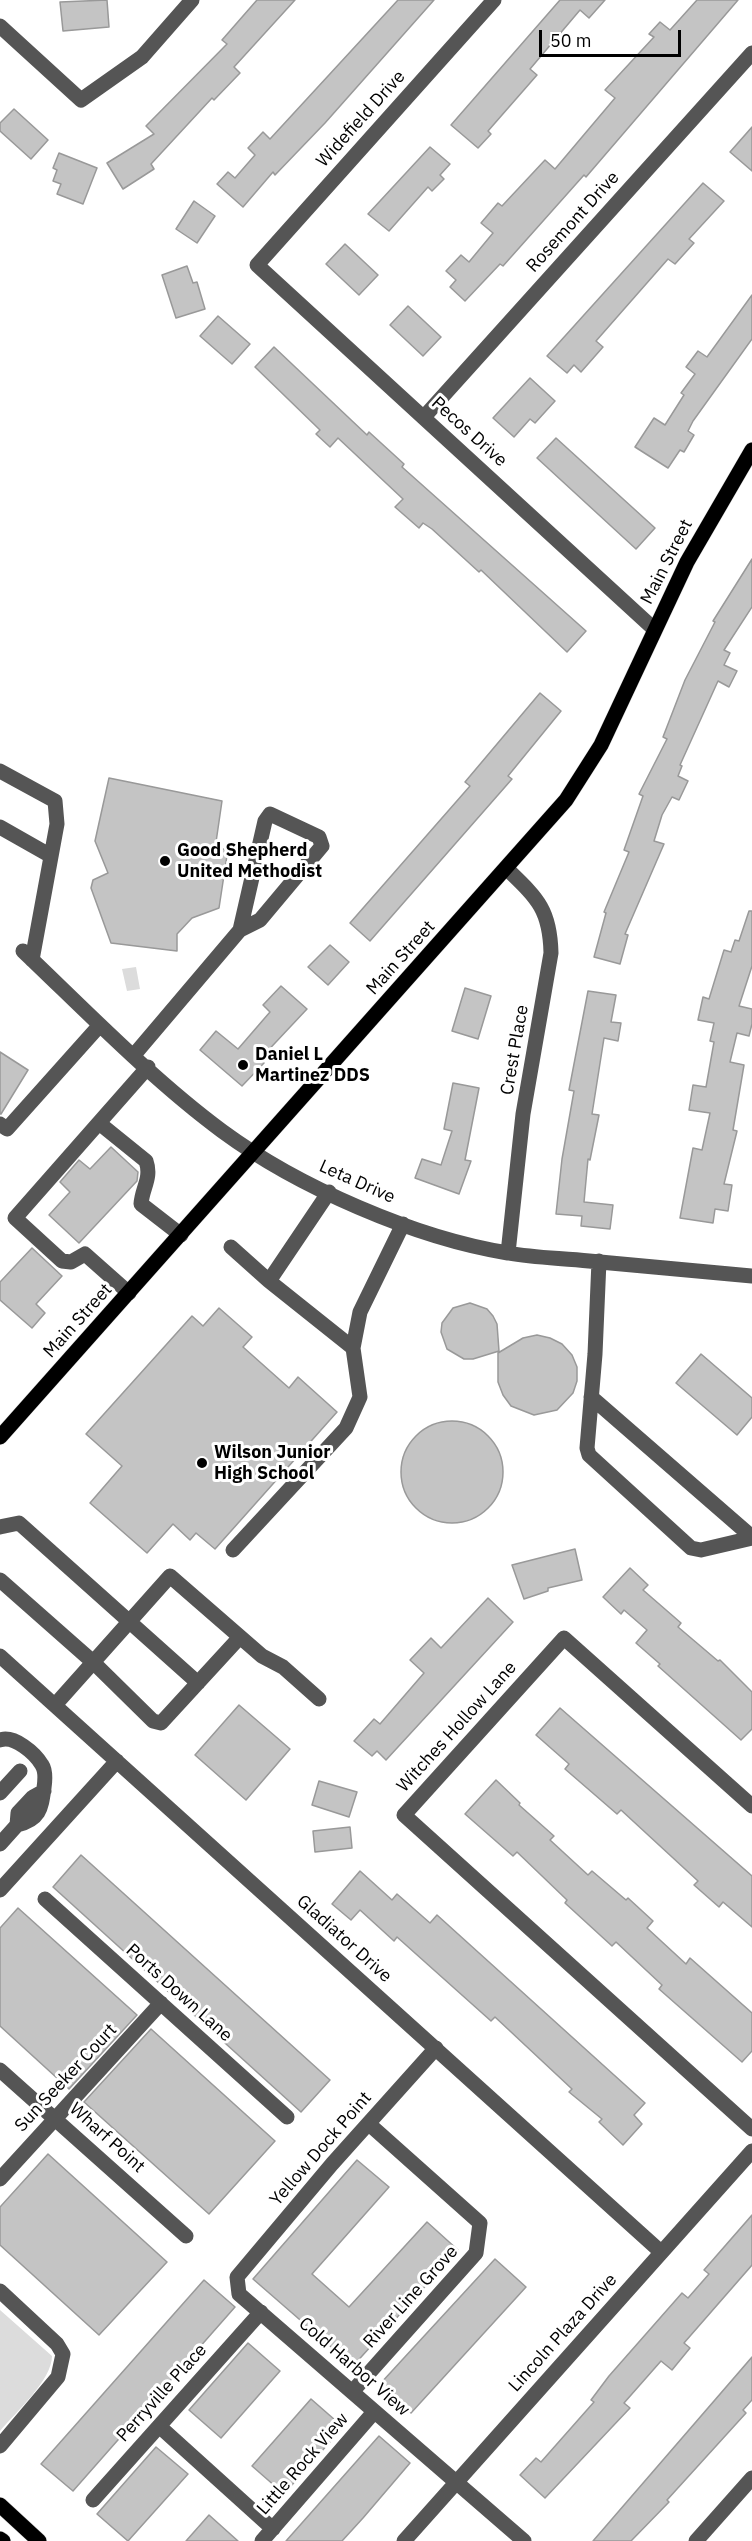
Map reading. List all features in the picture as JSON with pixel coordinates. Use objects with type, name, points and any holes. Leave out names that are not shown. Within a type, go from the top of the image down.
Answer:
[{"type":"main road","name":"Main Street","points":[[0,1437],[507,870],[560,807],[601,745],[687,562],[752,450]]},
{"type":"main road","points":[[0,2505],[39,2541]]},
{"type":"street","points":[[0,26],[81,100],[142,57],[192,0]]},
{"type":"street","name":"Widefield Drive","points":[[257,265],[494,0]]},
{"type":"street","name":"Rosemont Drive","points":[[424,417],[752,53]]},
{"type":"street","name":"Pecos Drive","points":[[257,265],[654,629]]},
{"type":"street","points":[[0,771],[56,801],[57,824],[51,856],[0,827]]},
{"type":"street","points":[[134,1055],[240,930],[260,920],[322,846],[319,837],[270,814],[265,821],[240,930]]},
{"type":"street","name":"Leta Drive","points":[[51,856],[28,956],[134,1055],[221,1130],[254,1153],[330,1192],[429,1234],[508,1253],[752,1276]]},
{"type":"street","name":"Crest Place","points":[[507,870],[545,910],[551,929],[552,953],[524,1114],[508,1253]]},
{"type":"street","points":[[2,1130],[100,1025]]},
{"type":"street","points":[[129,1293],[86,1254],[71,1262],[62,1261],[15,1218],[148,1067]]},
{"type":"street","points":[[99,1123],[146,1161],[149,1170],[148,1182],[141,1196],[141,1204],[181,1235]]},
{"type":"street","points":[[269,1281],[330,1192]]},
{"type":"street","points":[[233,1550],[346,1428],[360,1397],[353,1348],[360,1312],[403,1224]]},
{"type":"street","points":[[231,1247],[269,1281],[353,1348]]},
{"type":"street","points":[[599,1262],[587,1448],[589,1455],[691,1548],[701,1551],[752,1538]]},
{"type":"street","points":[[591,1397],[752,1538]]},
{"type":"street","points":[[0,1527],[19,1522],[198,1683]]},
{"type":"street","points":[[55,1705],[170,1576],[262,1656],[283,1667],[319,1700]]},
{"type":"street","points":[[0,1580],[93,1662],[153,1721],[161,1723],[240,1637]]},
{"type":"street","name":"Witches Hollow Lane","points":[[752,1806],[564,1638],[404,1815],[752,2129]]},
{"type":"street","name":"Gladiator Drive","points":[[0,1656],[661,2252]]},
{"type":"street","points":[[0,1740],[17,1741],[43,1766],[44,1791],[43,1806],[29,1822],[17,1825],[0,1844]]},
{"type":"street","points":[[0,1890],[117,1761]]},
{"type":"street","points":[[0,1793],[20,1771]]},
{"type":"street","name":"Ports Down Lane","points":[[45,1899],[287,2117]]},
{"type":"street","name":"Sun Seeker Court","points":[[0,2179],[161,2003]]},
{"type":"street","name":"Yellow Dock Point","points":[[237,2277],[436,2048]]},
{"type":"street","name":"Wharf Point","points":[[0,2070],[186,2236]]},
{"type":"street","name":"River Line Grove","points":[[352,2392],[476,2253],[480,2223],[369,2124]]},
{"type":"street","name":"Lincoln Plaza Drive","points":[[404,2541],[752,2151]]},
{"type":"street","name":"Cold Harbor View","points":[[237,2277],[239,2294],[524,2541]]},
{"type":"street","points":[[0,2291],[57,2344],[63,2354],[58,2377],[0,2446]]},
{"type":"street","name":"Perryville Place","points":[[93,2500],[261,2312]]},
{"type":"street","name":"Little Rock View","points":[[262,2541],[374,2412]]},
{"type":"street","points":[[159,2426],[273,2529]]},
{"type":"street","points":[[696,2541],[752,2478]]},
{"type":"shaded area","points":[[136,967],[140,989],[127,991],[122,969]]},
{"type":"shaded area","points":[[0,2310],[52,2356],[40,2385],[0,2431]]},
{"type":"building","points":[[107,0],[109,27],[63,31],[60,2]]},
{"type":"building","points":[[257,0],[295,0],[234,67],[240,73],[214,100],[212,98],[151,164],[154,169],[123,189],[107,163],[154,134],[146,126],[227,44],[222,40]]},
{"type":"building","points":[[398,0],[434,0],[325,123],[275,175],[273,172],[243,207],[217,184],[228,172],[235,178],[255,155],[248,148],[263,132],[270,139]]},
{"type":"building","points":[[560,0],[605,0],[589,18],[580,10],[530,69],[537,75],[488,131],[491,134],[478,148],[451,125]]},
{"type":"building","points":[[697,0],[738,0],[586,177],[584,175],[503,266],[500,264],[465,301],[450,287],[456,280],[446,271],[461,255],[469,262],[493,233],[481,223],[498,203],[502,206],[545,160],[555,169],[615,98],[605,90],[654,37],[649,34],[660,22],[670,30]]},
{"type":"building","points":[[14,109],[48,140],[31,159],[0,131],[0,123]]},
{"type":"building","points":[[752,127],[752,171],[730,152]]},
{"type":"building","points":[[430,147],[450,164],[440,175],[444,179],[432,191],[428,187],[389,231],[368,214]]},
{"type":"building","points":[[59,153],[97,168],[83,204],[57,194],[61,184],[53,181],[57,170],[53,168]]},
{"type":"building","points":[[703,183],[724,201],[689,239],[694,243],[675,264],[668,259],[596,341],[603,347],[581,372],[574,365],[567,373],[547,356]]},
{"type":"building","points":[[194,201],[215,216],[197,243],[176,229]]},
{"type":"building","points":[[345,244],[378,275],[359,295],[326,264]]},
{"type":"building","points":[[187,266],[193,283],[197,282],[205,309],[176,318],[162,275]]},
{"type":"building","points":[[752,295],[752,339],[693,421],[688,431],[694,435],[684,452],[680,450],[668,468],[635,447],[654,418],[665,425],[684,395],[681,393],[695,374],[686,367],[698,351],[707,357]]},
{"type":"building","points":[[408,306],[441,337],[423,356],[390,325]]},
{"type":"building","points":[[218,316],[250,344],[232,364],[200,336]]},
{"type":"building","points":[[274,347],[367,435],[369,432],[404,464],[402,467],[586,631],[567,652],[481,570],[479,572],[432,529],[423,523],[419,528],[395,507],[403,499],[338,438],[330,447],[316,434],[320,430],[255,367]]},
{"type":"building","points":[[530,378],[555,401],[535,423],[530,419],[514,437],[493,418]]},
{"type":"building","points":[[556,438],[655,528],[636,549],[537,458]]},
{"type":"building","points":[[752,559],[752,607],[724,650],[730,653],[724,665],[737,671],[729,687],[718,681],[680,765],[682,766],[678,776],[688,781],[679,800],[672,797],[662,815],[654,841],[664,844],[625,934],[628,935],[620,964],[594,957],[606,913],[604,912],[629,852],[624,850],[643,796],[639,794],[667,739],[663,737],[685,680],[715,622],[713,621]]},
{"type":"building","points":[[540,693],[561,711],[508,776],[512,779],[370,941],[350,923],[470,786],[465,782]]},
{"type":"building","name":"Good Shepherd United Methodist","points":[[109,778],[222,801],[215,849],[228,849],[219,908],[192,918],[177,934],[177,951],[111,943],[91,888],[93,880],[108,873],[95,841]]},
{"type":"building","points":[[749,911],[752,911],[752,966],[739,1006],[752,1009],[752,1024],[749,1036],[737,1033],[730,1062],[744,1065],[733,1130],[737,1131],[724,1184],[732,1185],[728,1211],[715,1209],[713,1223],[680,1218],[693,1148],[702,1150],[710,1113],[689,1110],[693,1085],[706,1087],[714,1042],[710,1041],[714,1023],[698,1020],[703,997],[709,999],[724,950],[731,952],[735,940],[739,941]]},
{"type":"building","points":[[330,945],[349,962],[328,985],[308,967]]},
{"type":"building","points":[[281,986],[307,1009],[260,1059],[264,1063],[242,1086],[200,1050],[216,1031],[238,1049],[270,1012],[263,1005]]},
{"type":"building","points":[[465,988],[491,996],[478,1039],[452,1031]]},
{"type":"building","points":[[588,991],[616,995],[611,1022],[621,1023],[618,1041],[604,1038],[592,1114],[599,1115],[590,1160],[588,1159],[584,1202],[613,1205],[610,1229],[581,1226],[582,1216],[556,1214],[562,1159],[574,1091],[569,1090]]},
{"type":"building","points":[[0,1052],[28,1070],[1,1114],[0,1114]]},
{"type":"building","points":[[453,1083],[479,1088],[465,1160],[471,1161],[459,1194],[415,1178],[422,1159],[441,1165],[452,1131],[444,1129]]},
{"type":"building","points":[[111,1147],[138,1172],[137,1181],[79,1243],[49,1215],[70,1192],[60,1182],[79,1160],[90,1169]]},
{"type":"building","points":[[32,1248],[62,1276],[36,1304],[45,1313],[32,1328],[0,1300],[0,1282]]},
{"type":"building","points":[[470,1303],[487,1309],[493,1316],[497,1324],[499,1351],[473,1359],[464,1359],[447,1349],[441,1332],[442,1323],[453,1308]]},
{"type":"building","points":[[219,1308],[252,1337],[243,1347],[289,1388],[298,1377],[337,1412],[215,1549],[196,1533],[190,1540],[173,1524],[147,1553],[90,1503],[122,1466],[86,1434],[192,1316],[203,1326]]},
{"type":"building","points":[[537,1335],[562,1344],[572,1355],[577,1367],[577,1381],[573,1393],[557,1410],[534,1415],[511,1406],[503,1395],[498,1382],[498,1353],[523,1338]]},
{"type":"building","points":[[701,1354],[752,1398],[752,1417],[737,1435],[676,1383]]},
{"type":"building","points":[[452,1421],[472,1425],[488,1436],[499,1452],[503,1472],[499,1492],[488,1508],[472,1519],[452,1523],[432,1519],[416,1508],[405,1492],[401,1472],[405,1452],[416,1436],[432,1425]]},
{"type":"building","points":[[575,1549],[582,1580],[548,1588],[548,1591],[524,1599],[512,1565]]},
{"type":"building","points":[[630,1568],[648,1585],[643,1590],[681,1623],[678,1627],[718,1661],[720,1660],[752,1692],[752,1729],[741,1740],[658,1666],[660,1664],[636,1643],[647,1630],[624,1610],[621,1614],[603,1597]]},
{"type":"building","points":[[488,1598],[513,1622],[386,1760],[377,1751],[372,1756],[354,1741],[374,1719],[380,1724],[424,1673],[410,1660],[431,1638],[441,1648]]},
{"type":"building","points":[[239,1705],[290,1749],[246,1800],[195,1755]]},
{"type":"building","points":[[560,1708],[752,1876],[752,1927],[723,1902],[719,1907],[694,1885],[698,1881],[621,1810],[617,1814],[565,1769],[569,1764],[536,1735]]},
{"type":"building","points":[[496,1780],[520,1803],[519,1805],[554,1836],[550,1840],[588,1875],[592,1871],[626,1900],[628,1898],[653,1921],[647,1928],[686,1964],[690,1958],[752,2013],[752,2051],[742,2062],[659,1989],[662,1985],[616,1942],[612,1946],[565,1903],[567,1900],[517,1852],[513,1856],[465,1814]]},
{"type":"building","points":[[319,1781],[357,1792],[349,1817],[312,1805]]},
{"type":"building","points":[[350,1827],[352,1848],[315,1852],[313,1831]]},
{"type":"building","points":[[81,1855],[330,2080],[301,2112],[53,1887]]},
{"type":"building","points":[[360,1871],[392,1900],[397,1894],[430,1923],[437,1915],[645,2103],[634,2115],[642,2124],[623,2145],[599,2122],[602,2119],[569,2092],[572,2089],[495,2017],[491,2021],[397,1937],[394,1941],[360,1910],[351,1920],[332,1904]]},
{"type":"building","points":[[18,1908],[137,2015],[69,2089],[0,2026],[0,1928]]},
{"type":"building","points":[[151,2029],[275,2141],[209,2214],[84,2102]]},
{"type":"building","points":[[48,2154],[167,2262],[99,2335],[0,2245],[0,2207]]},
{"type":"building","points":[[357,2160],[389,2187],[312,2274],[349,2307],[427,2222],[458,2250],[353,2366],[253,2279]]},
{"type":"building","points":[[752,2215],[752,2265],[684,2343],[690,2348],[672,2370],[661,2361],[624,2403],[630,2408],[545,2498],[520,2475],[536,2458],[541,2462],[594,2402],[591,2400],[609,2376],[682,2293],[688,2298],[709,2274],[704,2270]]},
{"type":"building","points":[[495,2259],[526,2287],[411,2413],[380,2384]]},
{"type":"building","points":[[204,2280],[235,2307],[73,2491],[41,2464]]},
{"type":"building","points":[[248,2343],[280,2371],[221,2438],[189,2410]]},
{"type":"building","points":[[752,2357],[752,2400],[743,2410],[746,2413],[667,2500],[669,2502],[631,2541],[593,2541]]},
{"type":"building","points":[[311,2399],[343,2427],[284,2494],[252,2466]]},
{"type":"building","points":[[379,2436],[410,2463],[363,2518],[342,2541],[286,2541]]},
{"type":"building","points":[[156,2447],[188,2474],[128,2541],[97,2514]]},
{"type":"building","points":[[209,2515],[238,2541],[186,2541]]},
{"type":"place","name":"Good Shepherd United Methodist","points":[[165,861]]},
{"type":"place","name":"Daniel L Martinez DDS","points":[[243,1065]]},
{"type":"place","name":"Wilson Junior High School","points":[[202,1463]]}]
